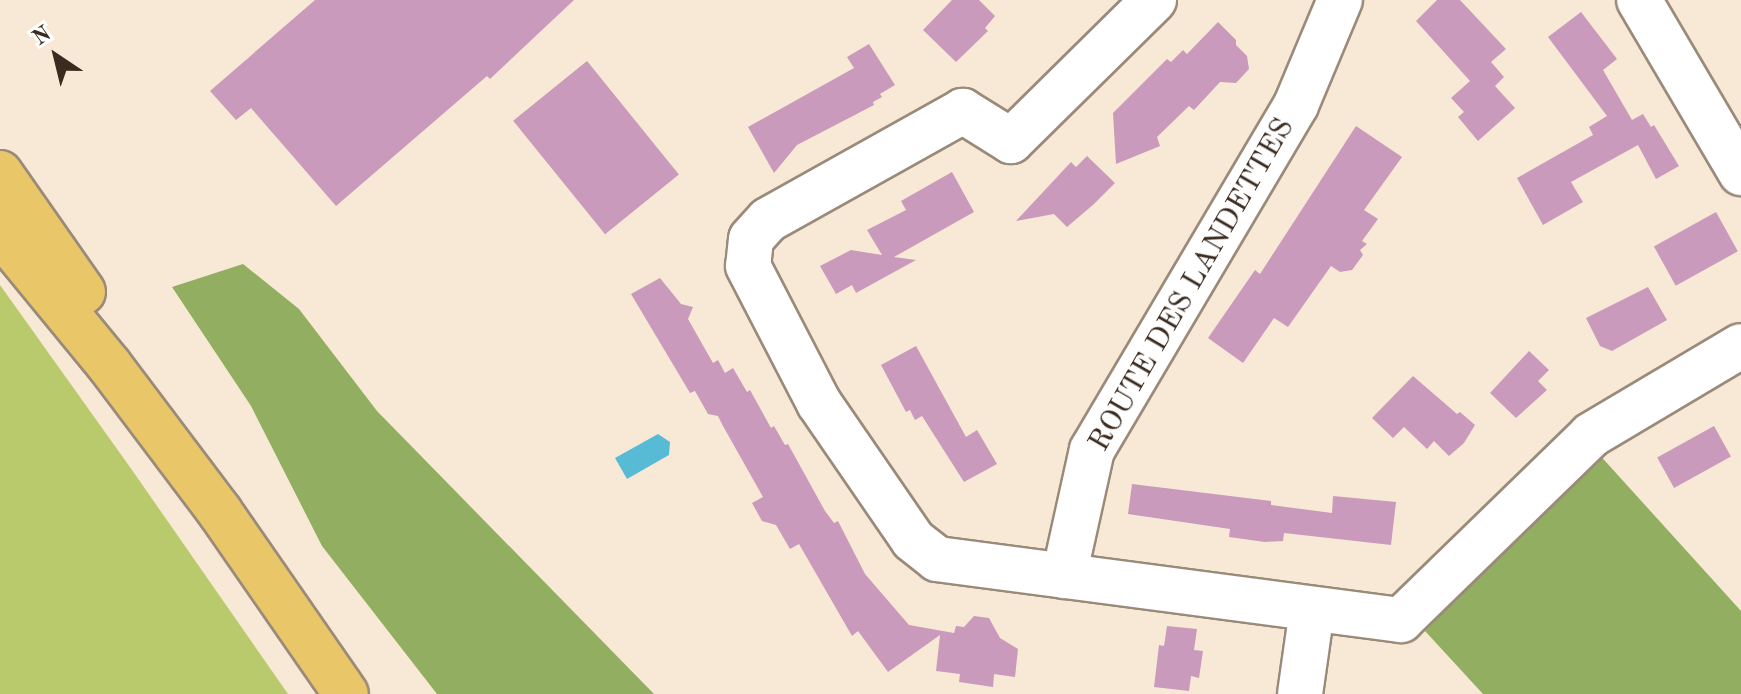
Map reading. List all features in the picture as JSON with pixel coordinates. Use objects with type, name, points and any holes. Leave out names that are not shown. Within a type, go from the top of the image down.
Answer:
[{"type":"main road","points":[[0,173],[89,300],[110,366]]},
{"type":"main road","points":[[0,232],[110,366],[220,512],[346,694]]},
{"type":"main road","points":[[0,267],[52,328],[110,366]]},
{"type":"street","points":[[1154,0],[1011,141],[963,111],[768,220],[751,239],[748,266],[819,403],[913,540],[937,559],[1401,620],[1591,435],[1741,346]]},
{"type":"street","name":"ROUTE DES LANDETTES","points":[[1064,576],[1092,450],[1296,105],[1340,0]]},
{"type":"street","points":[[1639,0],[1738,163]]},
{"type":"street","points":[[1300,694],[1312,610]]},
{"type":"green space","points":[[243,264],[299,309],[377,411],[654,694],[437,694],[322,546],[251,406],[172,287]]},
{"type":"green space","points":[[0,285],[132,470],[288,694],[0,694]]},
{"type":"green space","points":[[1596,451],[1741,611],[1741,694],[1483,694],[1425,631]]},
{"type":"water","points":[[658,434],[670,442],[669,455],[627,479],[615,458]]},
{"type":"building","points":[[315,0],[574,0],[490,79],[487,76],[336,206],[251,108],[236,120],[210,91]]},
{"type":"building","points":[[952,0],[979,0],[995,16],[985,28],[988,31],[956,62],[923,30]]},
{"type":"building","points":[[1437,0],[1460,0],[1506,49],[1491,62],[1504,77],[1495,86],[1515,108],[1478,141],[1458,117],[1464,112],[1451,98],[1470,81],[1416,21]]},
{"type":"building","points":[[1581,12],[1617,59],[1603,70],[1632,120],[1643,114],[1651,127],[1654,125],[1679,166],[1656,179],[1638,145],[1571,182],[1583,202],[1543,225],[1517,178],[1593,135],[1589,127],[1607,116],[1548,37]]},
{"type":"building","points":[[1218,22],[1247,56],[1249,69],[1236,83],[1220,82],[1194,110],[1189,106],[1157,137],[1160,146],[1116,164],[1113,113],[1167,59],[1171,62],[1183,50],[1187,54]]},
{"type":"building","points":[[869,44],[895,85],[880,94],[882,97],[873,102],[874,105],[797,145],[774,173],[748,127],[854,68],[847,57]]},
{"type":"building","points":[[587,61],[679,174],[605,234],[513,121]]},
{"type":"building","points":[[1356,126],[1402,157],[1364,210],[1378,219],[1362,241],[1367,244],[1360,250],[1363,255],[1352,270],[1340,272],[1331,266],[1288,327],[1274,318],[1243,363],[1208,338],[1255,270],[1260,274]]},
{"type":"building","points":[[1087,156],[1115,183],[1094,204],[1067,227],[1054,214],[1016,221],[1071,162],[1076,167]]},
{"type":"building","points":[[952,172],[974,212],[894,257],[916,260],[856,293],[852,285],[836,294],[820,266],[851,250],[882,255],[867,230],[906,210],[901,201]]},
{"type":"building","points":[[1716,212],[1738,251],[1676,286],[1654,246]]},
{"type":"building","points":[[660,278],[681,304],[693,307],[688,319],[713,363],[718,360],[725,373],[733,368],[747,392],[750,390],[771,428],[774,426],[785,445],[788,444],[825,511],[834,523],[838,521],[865,574],[909,625],[954,633],[956,626],[964,627],[974,616],[989,618],[1000,638],[1018,649],[1015,677],[994,674],[993,687],[959,682],[960,674],[936,671],[940,635],[888,672],[858,631],[852,636],[799,544],[790,549],[776,525],[762,521],[752,503],[763,497],[718,416],[708,414],[695,391],[690,393],[631,294]]},
{"type":"building","points":[[1648,287],[1667,320],[1612,351],[1600,346],[1586,318]]},
{"type":"building","points":[[916,346],[966,437],[977,430],[997,464],[964,482],[922,416],[915,420],[910,410],[906,412],[881,365]]},
{"type":"building","points":[[1529,351],[1549,370],[1538,381],[1547,390],[1516,418],[1490,393]]},
{"type":"building","points":[[1413,376],[1457,414],[1460,412],[1475,425],[1464,443],[1449,456],[1434,441],[1427,449],[1404,427],[1393,438],[1372,418]]},
{"type":"building","points":[[1714,426],[1731,457],[1674,488],[1657,458]]},
{"type":"building","points":[[1132,484],[1271,501],[1271,505],[1332,513],[1333,496],[1396,502],[1391,545],[1284,533],[1283,541],[1265,542],[1229,537],[1230,529],[1128,514]]},
{"type":"building","points":[[1167,626],[1197,629],[1194,650],[1203,651],[1199,678],[1191,676],[1189,691],[1154,687],[1159,645],[1164,646]]}]
